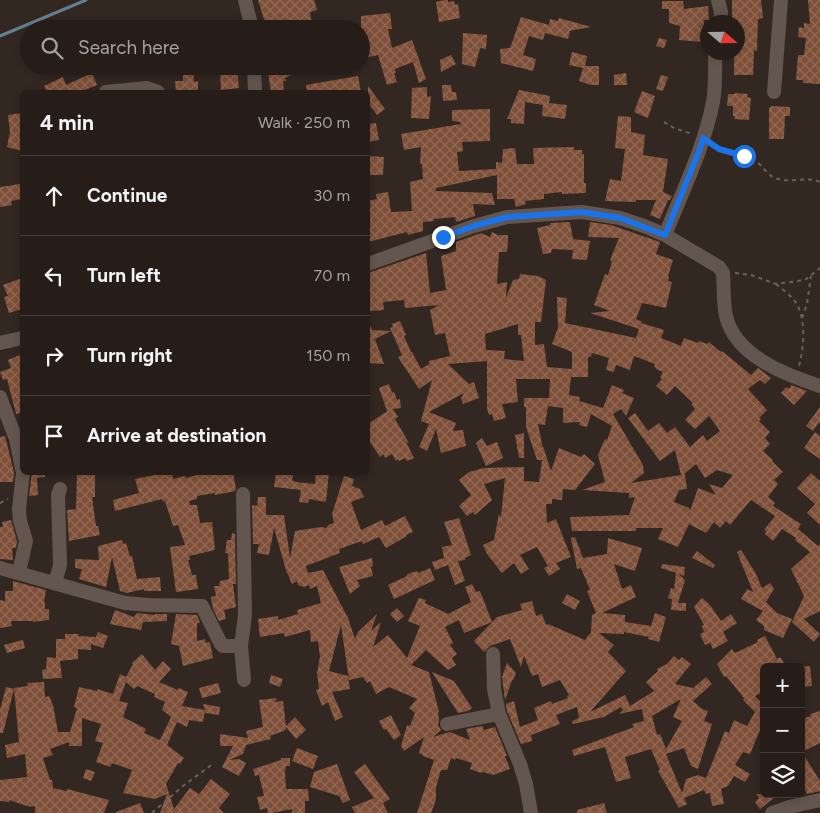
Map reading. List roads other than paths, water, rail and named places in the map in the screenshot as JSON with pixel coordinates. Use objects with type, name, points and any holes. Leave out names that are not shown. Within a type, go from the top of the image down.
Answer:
[{"type":"street","points":[[245,0],[250,20]]},
{"type":"street","points":[[718,0],[721,15]]},
{"type":"street","points":[[774,92],[780,0]]},
{"type":"street","points":[[665,235],[701,146],[713,101],[715,60]]},
{"type":"street","points":[[254,75],[255,90]]},
{"type":"street","points":[[126,90],[147,88],[152,90]]},
{"type":"street","points":[[370,263],[474,226],[507,217],[582,212],[620,218],[665,235],[719,267],[723,273],[726,317],[736,337],[753,354],[795,378],[820,386]]},
{"type":"street","points":[[0,343],[20,338]]},
{"type":"street","points":[[0,397],[16,439],[20,457]]},
{"type":"street","points":[[19,572],[26,541],[20,521],[19,509],[23,475]]},
{"type":"street","points":[[55,583],[60,565],[58,504],[60,489]]},
{"type":"street","points":[[243,494],[245,615],[241,646],[244,680]]},
{"type":"street","points":[[0,568],[125,603],[202,606],[221,644],[224,646],[241,646]]},
{"type":"street","points":[[493,654],[494,689],[499,714],[520,764],[531,813]]},
{"type":"street","points":[[447,724],[499,714]]},
{"type":"street","points":[[772,813],[820,800]]},
{"type":"waterway","points":[[38,20],[86,0]]},
{"type":"waterway","points":[[0,36],[20,28]]}]
